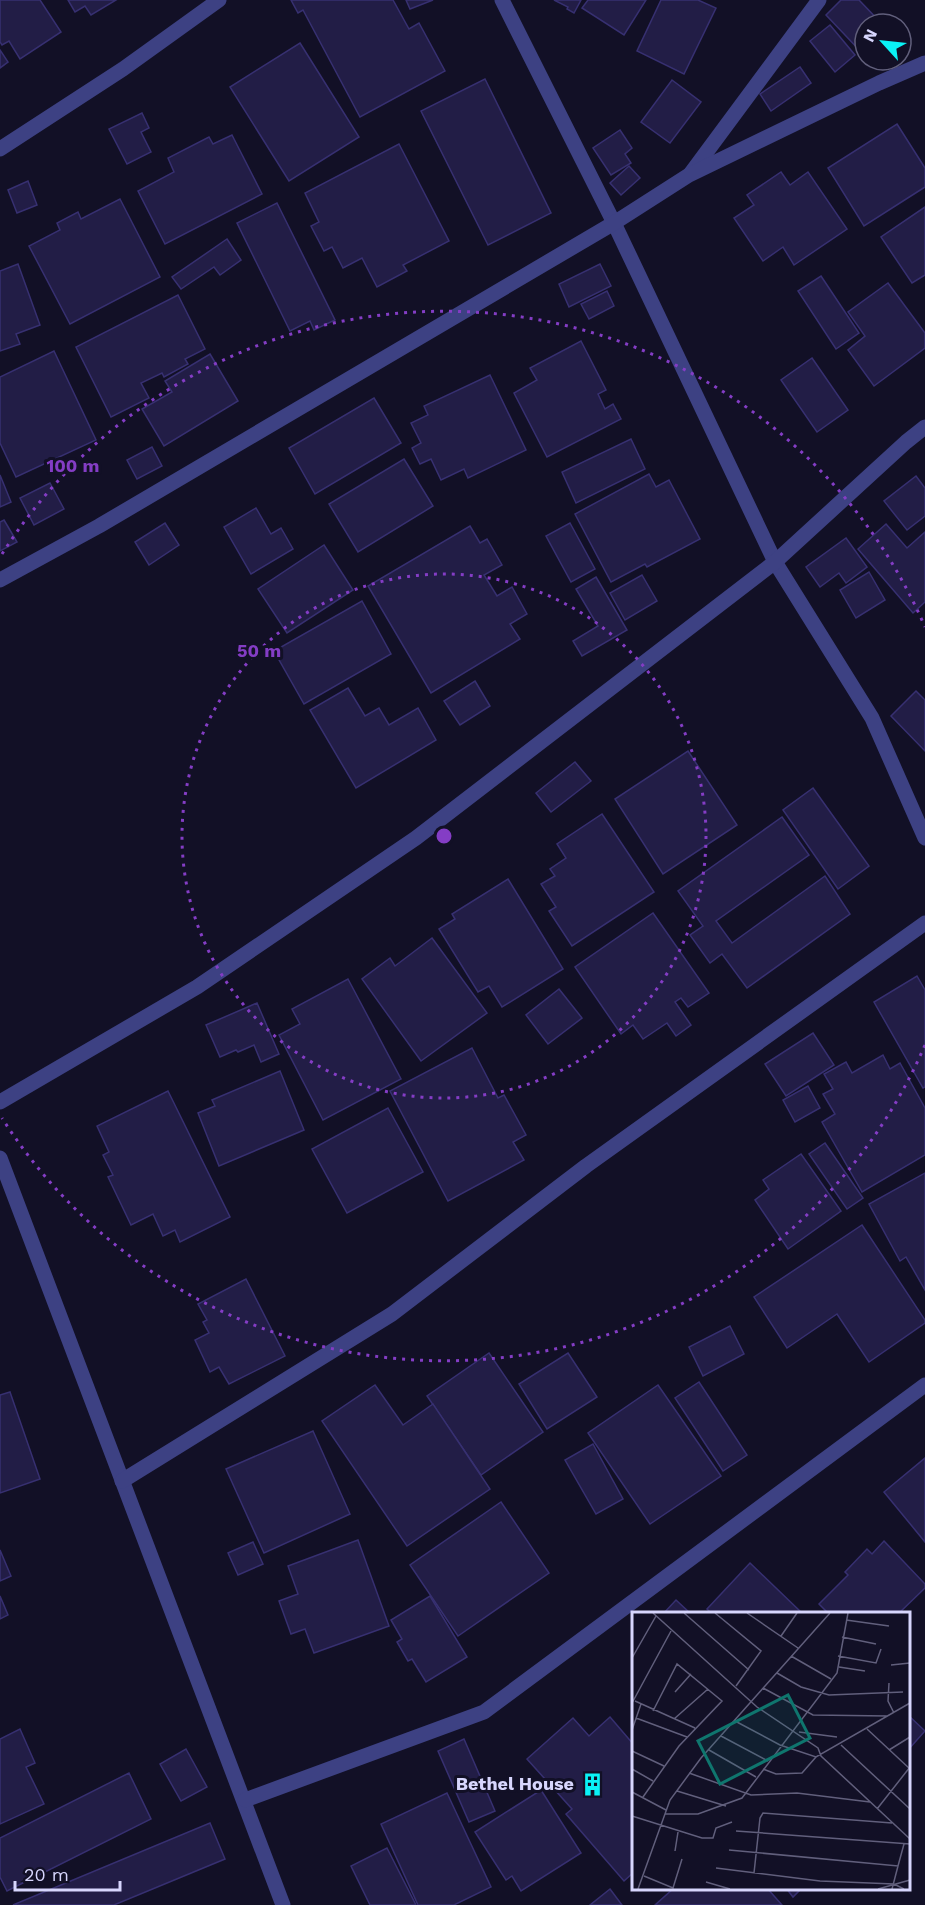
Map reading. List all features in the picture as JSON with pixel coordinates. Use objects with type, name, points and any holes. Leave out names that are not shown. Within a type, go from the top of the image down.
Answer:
[{"type":"street","points":[[0,149],[123,69],[219,0]]},
{"type":"street","points":[[502,0],[614,223],[775,562],[872,718],[925,838]]},
{"type":"street","points":[[689,175],[819,0]]},
{"type":"street","points":[[0,580],[109,520],[614,223],[689,175],[879,82],[925,63]]},
{"type":"street","points":[[0,1102],[197,987],[416,838],[775,562],[925,427]]},
{"type":"street","points":[[122,1481],[392,1314],[595,1160],[925,923]]},
{"type":"street","points":[[0,1158],[283,1905]]},
{"type":"street","points":[[245,1800],[484,1712],[925,1385]]},
{"type":"building","points":[[0,0],[40,0],[61,32],[20,59],[9,41],[2,45],[0,42]]},
{"type":"building","points":[[68,0],[116,0],[91,15],[85,6],[75,12]]},
{"type":"building","points":[[291,0],[393,0],[409,29],[419,23],[445,71],[360,117],[303,10],[298,13]]},
{"type":"building","points":[[406,0],[433,0],[410,9]]},
{"type":"building","points":[[554,0],[581,0],[574,13]]},
{"type":"building","points":[[588,0],[646,0],[624,35],[582,8]]},
{"type":"building","points":[[661,0],[698,0],[716,8],[684,74],[637,51]]},
{"type":"building","points":[[841,0],[859,0],[870,12],[853,12],[853,43],[826,15]]},
{"type":"building","points":[[830,25],[853,53],[853,57],[835,72],[810,41]]},
{"type":"building","points":[[300,43],[359,137],[289,181],[230,87]]},
{"type":"building","points":[[0,50],[8,62],[0,68]]},
{"type":"building","points":[[800,67],[811,83],[771,111],[760,94]]},
{"type":"building","points":[[485,79],[551,213],[488,245],[421,111]]},
{"type":"building","points":[[672,80],[701,102],[670,143],[641,122]]},
{"type":"building","points":[[142,113],[149,128],[141,132],[151,152],[127,164],[109,129]]},
{"type":"building","points":[[897,124],[925,168],[925,187],[864,226],[828,168]]},
{"type":"building","points":[[620,130],[632,148],[625,154],[631,163],[611,175],[593,148]]},
{"type":"building","points":[[232,135],[262,194],[165,244],[138,191],[174,172],[168,158],[209,137],[213,144]]},
{"type":"building","points":[[399,144],[449,241],[403,265],[407,271],[377,287],[362,258],[343,268],[332,247],[324,251],[311,226],[319,222],[305,193]]},
{"type":"building","points":[[629,166],[640,178],[621,195],[610,183]]},
{"type":"building","points":[[781,172],[790,185],[808,172],[847,229],[794,265],[783,247],[763,261],[734,218],[754,205],[747,195]]},
{"type":"building","points":[[28,181],[37,205],[17,213],[8,190]]},
{"type":"building","points":[[120,199],[160,277],[70,324],[29,246],[60,230],[57,223],[78,212],[81,219]]},
{"type":"building","points":[[277,203],[335,320],[314,330],[310,321],[290,331],[237,223]]},
{"type":"building","points":[[925,207],[925,275],[912,283],[881,237]]},
{"type":"building","points":[[227,239],[241,260],[220,275],[214,267],[181,289],[172,277]]},
{"type":"building","points":[[18,264],[40,325],[16,334],[20,344],[0,351],[0,271]]},
{"type":"building","points":[[600,264],[611,286],[569,307],[559,284]]},
{"type":"building","points":[[821,276],[859,333],[836,349],[798,291]]},
{"type":"building","points":[[888,283],[925,333],[925,348],[874,386],[848,350],[865,336],[848,312]]},
{"type":"building","points":[[607,291],[614,306],[589,319],[581,304]]},
{"type":"building","points":[[178,295],[205,349],[185,359],[188,364],[164,377],[162,373],[141,383],[149,398],[111,417],[76,347]]},
{"type":"building","points":[[581,341],[606,390],[598,394],[605,409],[613,404],[621,419],[547,457],[514,393],[537,380],[530,368]]},
{"type":"building","points":[[54,351],[96,440],[16,477],[0,443],[0,377]]},
{"type":"building","points":[[210,354],[238,401],[164,446],[142,409],[172,392],[165,381]]},
{"type":"building","points":[[812,358],[848,410],[817,432],[781,380]]},
{"type":"building","points":[[490,375],[526,450],[468,478],[464,469],[441,480],[431,459],[420,464],[412,448],[421,443],[411,423],[428,415],[424,406]]},
{"type":"building","points":[[374,398],[401,443],[315,494],[289,448]]},
{"type":"building","points":[[631,439],[645,469],[576,503],[562,472]]},
{"type":"building","points":[[152,447],[162,466],[137,479],[127,460]]},
{"type":"building","points":[[404,459],[433,506],[358,552],[329,504]]},
{"type":"building","points":[[649,474],[656,487],[669,480],[700,539],[647,567],[645,564],[611,582],[575,514]]},
{"type":"building","points":[[0,475],[11,502],[0,507]]},
{"type":"building","points":[[916,476],[925,488],[925,516],[907,530],[884,501]]},
{"type":"building","points":[[50,483],[64,509],[34,525],[20,498]]},
{"type":"building","points":[[256,508],[271,534],[281,528],[293,549],[251,574],[224,527]]},
{"type":"building","points":[[4,520],[17,542],[0,551],[0,522]]},
{"type":"building","points":[[165,523],[179,545],[149,565],[135,542]]},
{"type":"building","points":[[570,523],[595,569],[571,582],[546,536]]},
{"type":"building","points":[[886,524],[907,548],[925,532],[925,602],[913,613],[858,549]]},
{"type":"building","points":[[470,526],[480,543],[487,539],[502,565],[484,575],[497,596],[512,587],[527,614],[510,624],[520,639],[431,693],[368,586]]},
{"type":"building","points":[[846,538],[867,567],[846,583],[839,573],[820,587],[806,567]]},
{"type":"building","points":[[324,545],[353,590],[287,633],[258,589]]},
{"type":"building","points":[[869,572],[885,600],[856,618],[840,590]]},
{"type":"building","points":[[642,575],[657,601],[625,620],[610,593]]},
{"type":"building","points":[[596,577],[627,630],[582,656],[573,641],[598,626],[576,589]]},
{"type":"building","points":[[362,601],[391,654],[304,704],[274,651]]},
{"type":"building","points":[[475,681],[490,706],[460,725],[444,701]]},
{"type":"building","points":[[348,688],[365,716],[379,708],[389,725],[418,708],[436,740],[356,788],[310,710]]},
{"type":"building","points":[[916,691],[925,700],[925,751],[891,716]]},
{"type":"building","points":[[688,751],[737,825],[663,874],[615,799]]},
{"type":"building","points":[[575,762],[591,781],[551,812],[536,793]]},
{"type":"building","points":[[813,788],[869,866],[838,889],[783,810]]},
{"type":"building","points":[[602,814],[654,892],[572,946],[549,911],[556,907],[541,884],[555,876],[550,869],[566,858],[557,844]]},
{"type":"building","points":[[782,817],[809,855],[716,921],[732,943],[825,876],[850,914],[747,988],[722,954],[710,963],[690,935],[703,926],[678,891]]},
{"type":"building","points":[[508,879],[563,969],[502,1007],[489,986],[478,992],[439,929],[455,919],[452,914]]},
{"type":"building","points":[[653,913],[709,993],[688,1007],[681,998],[675,1002],[691,1025],[676,1036],[667,1023],[643,1039],[633,1025],[621,1034],[575,967]]},
{"type":"building","points":[[432,938],[487,1013],[421,1061],[362,979],[390,958],[395,966]]},
{"type":"building","points":[[917,976],[925,990],[925,1087],[923,1088],[874,1002]]},
{"type":"building","points":[[348,979],[401,1079],[323,1120],[279,1035],[300,1024],[292,1009]]},
{"type":"building","points":[[559,989],[582,1018],[548,1044],[526,1015]]},
{"type":"building","points":[[257,1003],[279,1054],[261,1062],[254,1045],[220,1057],[206,1025]]},
{"type":"building","points":[[813,1033],[834,1065],[786,1096],[765,1064]]},
{"type":"building","points":[[472,1048],[498,1098],[504,1095],[526,1135],[513,1142],[524,1160],[448,1201],[390,1091]]},
{"type":"building","points":[[883,1055],[890,1069],[900,1063],[925,1108],[925,1155],[862,1192],[822,1122],[835,1114],[823,1094],[833,1089],[824,1074],[846,1062],[852,1073]]},
{"type":"building","points":[[280,1071],[304,1130],[219,1166],[198,1113],[215,1106],[212,1100]]},
{"type":"building","points":[[808,1086],[820,1108],[795,1122],[783,1100]]},
{"type":"building","points":[[168,1091],[230,1217],[180,1242],[175,1230],[163,1236],[153,1214],[131,1225],[108,1177],[113,1175],[103,1155],[109,1152],[97,1126]]},
{"type":"building","points":[[388,1108],[423,1172],[347,1213],[312,1149]]},
{"type":"building","points":[[825,1143],[863,1198],[847,1209],[809,1154]]},
{"type":"building","points":[[801,1154],[841,1211],[788,1249],[755,1200],[769,1189],[763,1180]]},
{"type":"building","points":[[925,1173],[925,1290],[906,1257],[900,1261],[869,1204]]},
{"type":"building","points":[[862,1225],[925,1323],[869,1362],[837,1314],[787,1348],[754,1297]]},
{"type":"building","points":[[246,1279],[285,1356],[229,1384],[219,1367],[210,1372],[195,1340],[209,1333],[203,1322],[207,1320],[198,1304]]},
{"type":"building","points":[[730,1326],[744,1354],[703,1376],[689,1347]]},
{"type":"building","points":[[489,1353],[543,1432],[481,1475],[427,1396]]},
{"type":"building","points":[[568,1353],[597,1397],[547,1429],[519,1384]]},
{"type":"building","points":[[699,1382],[747,1455],[723,1471],[675,1398]]},
{"type":"building","points":[[375,1385],[403,1425],[433,1404],[490,1489],[407,1546],[322,1421]]},
{"type":"building","points":[[658,1385],[721,1476],[650,1524],[588,1433]]},
{"type":"building","points":[[10,1392],[40,1479],[0,1493],[0,1395]]},
{"type":"building","points":[[313,1431],[350,1514],[264,1553],[226,1469]]},
{"type":"building","points":[[593,1444],[623,1499],[596,1514],[565,1460]]},
{"type":"building","points":[[925,1458],[925,1542],[884,1492]]},
{"type":"building","points":[[501,1502],[549,1573],[458,1636],[410,1565]]},
{"type":"building","points":[[358,1540],[389,1626],[314,1653],[305,1629],[291,1634],[279,1601],[298,1594],[288,1566]]},
{"type":"building","points":[[884,1541],[925,1584],[925,1588],[900,1612],[827,1612],[819,1604],[848,1575],[845,1572],[867,1549],[872,1554]]},
{"type":"building","points":[[253,1542],[263,1564],[238,1575],[228,1553]]},
{"type":"building","points":[[0,1550],[11,1576],[0,1581]]},
{"type":"building","points":[[750,1563],[801,1612],[710,1612],[707,1609]]},
{"type":"building","points":[[0,1596],[8,1615],[0,1619]]},
{"type":"building","points":[[430,1596],[467,1657],[426,1682],[412,1659],[408,1661],[397,1642],[402,1639],[391,1620]]},
{"type":"building","points":[[676,1600],[689,1612],[665,1612]]},
{"type":"building","name":"Bethel House","points":[[610,1717],[632,1743],[632,1874],[624,1881],[566,1814],[572,1809],[527,1759],[573,1718],[589,1736]]},
{"type":"building","points":[[910,1717],[925,1731],[910,1748]]},
{"type":"building","points":[[20,1729],[35,1763],[26,1767],[44,1804],[0,1824],[0,1739]]},
{"type":"building","points":[[464,1739],[495,1811],[469,1822],[438,1751]]},
{"type":"building","points":[[186,1749],[207,1787],[181,1801],[160,1764]]},
{"type":"building","points":[[129,1773],[151,1819],[7,1891],[0,1877],[0,1838]]},
{"type":"building","points":[[541,1790],[581,1853],[521,1891],[512,1876],[506,1880],[475,1832]]},
{"type":"building","points":[[447,1793],[491,1887],[454,1905],[418,1905],[381,1824]]},
{"type":"building","points":[[210,1823],[225,1859],[114,1905],[13,1905]]},
{"type":"building","points":[[387,1848],[416,1905],[370,1905],[351,1866]]},
{"type":"building","points":[[610,1889],[622,1905],[590,1905]]},
{"type":"building","points":[[672,1890],[769,1890],[782,1905],[655,1905]]},
{"type":"building","points":[[788,1890],[800,1890],[793,1897]]},
{"type":"place","name":"Bethel House","points":[[592,1784]]}]
